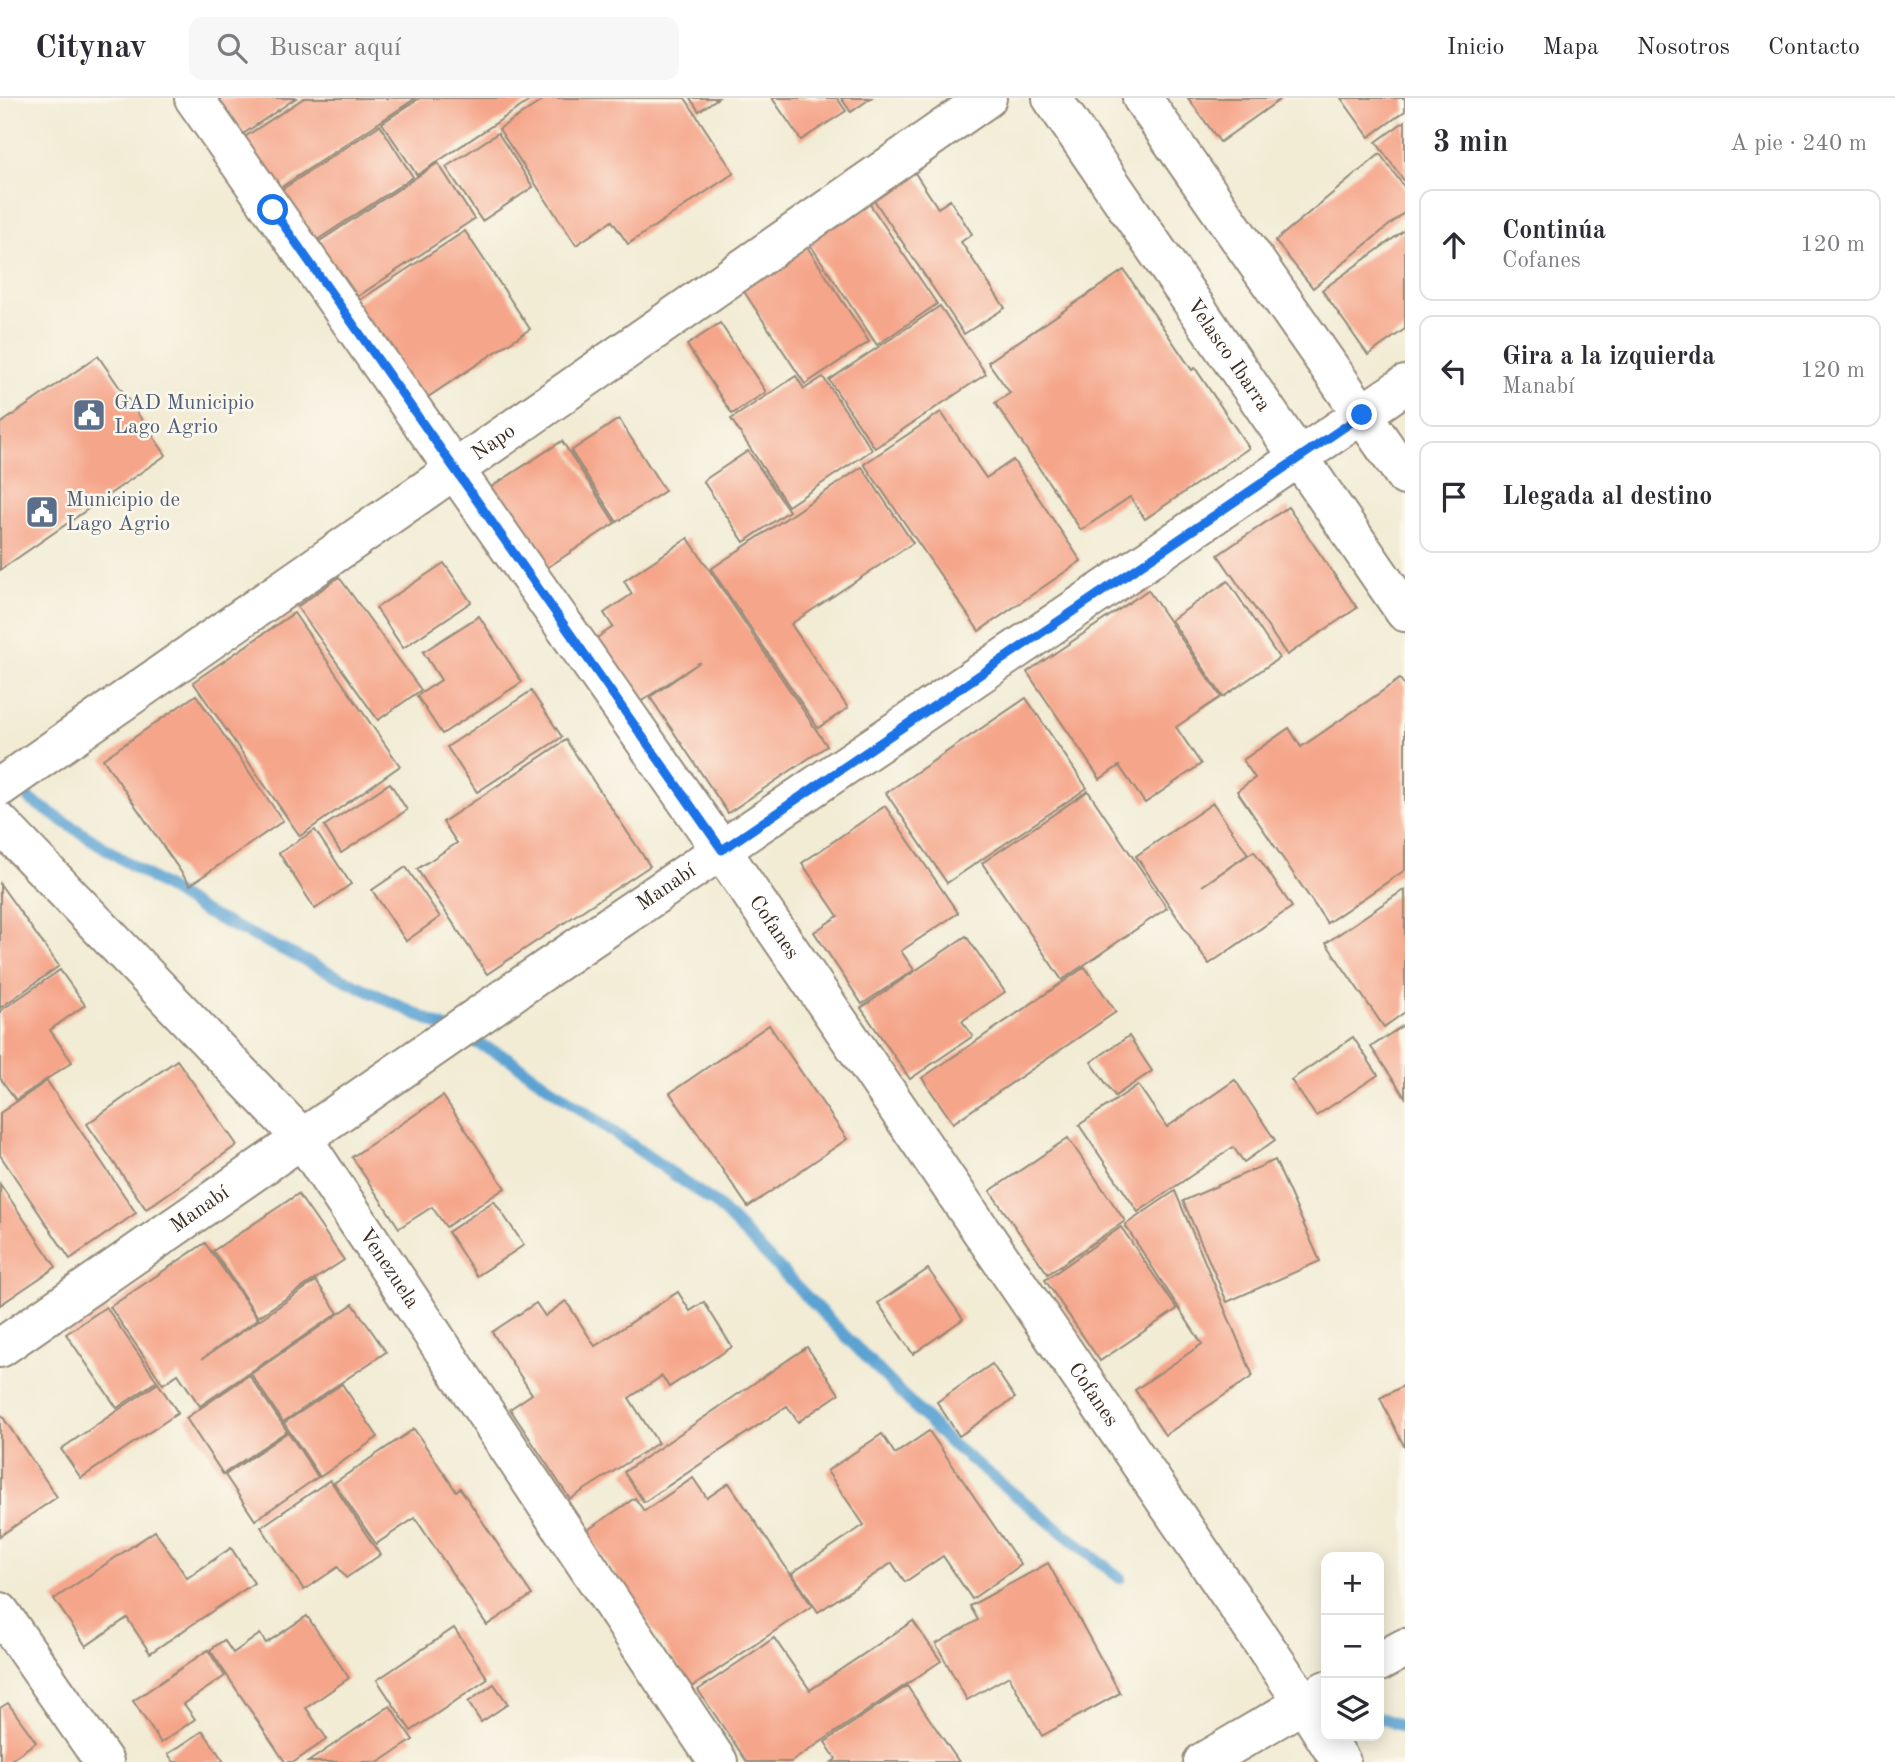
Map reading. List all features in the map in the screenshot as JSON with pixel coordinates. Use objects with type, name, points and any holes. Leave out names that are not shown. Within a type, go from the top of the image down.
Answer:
[{"type":"street","name":"Cofanes","points":[[194,98],[1315,1695],[1341,1762]]},
{"type":"street","name":"Napo","points":[[0,787],[987,98]]},
{"type":"street","name":"Velasco Ibarra","points":[[1052,98],[1405,612]]},
{"type":"street","points":[[1142,98],[1405,477]]},
{"type":"street","name":"Manabí","points":[[0,1348],[552,965],[1405,385]]},
{"type":"street","name":"Venezuela","points":[[0,823],[302,1138],[718,1762]]},
{"type":"street","points":[[0,1612],[104,1762]]},
{"type":"street","points":[[1384,1659],[1405,1648]]},
{"type":"street","points":[[1203,1762],[1315,1695]]},
{"type":"building","points":[[218,98],[296,98],[243,134]]},
{"type":"building","points":[[304,98],[416,98],[277,190],[243,138]]},
{"type":"building","points":[[420,98],[534,98],[417,175],[382,123]]},
{"type":"building","points":[[546,98],[685,98],[734,173],[628,244],[612,221],[576,245],[499,129]]},
{"type":"building","points":[[690,98],[718,98],[699,111]]},
{"type":"building","points":[[772,98],[837,98],[846,111],[801,140]]},
{"type":"building","points":[[841,98],[871,98],[851,112]]},
{"type":"building","points":[[1188,98],[1282,98],[1220,142]]},
{"type":"building","points":[[1341,98],[1405,98],[1405,111],[1369,137]]},
{"type":"building","points":[[1405,121],[1405,182],[1376,142]]},
{"type":"building","points":[[380,125],[413,177],[314,242],[281,190]]},
{"type":"building","points":[[498,133],[533,187],[482,221],[446,167]]},
{"type":"building","points":[[1380,154],[1405,188],[1405,212],[1313,288],[1275,241]]},
{"type":"building","points":[[438,163],[474,219],[351,301],[314,245]]},
{"type":"building","points":[[913,170],[938,208],[950,200],[972,234],[961,242],[1005,308],[964,334],[872,197]]},
{"type":"building","points":[[861,191],[937,304],[877,345],[801,231]]},
{"type":"building","points":[[1405,230],[1405,329],[1368,355],[1322,290]]},
{"type":"building","points":[[465,231],[530,329],[419,403],[354,304]]},
{"type":"building","points":[[806,245],[869,342],[805,384],[741,287]]},
{"type":"building","points":[[1124,270],[1249,448],[1145,519],[1130,497],[1081,530],[995,403],[1010,393],[988,362]]},
{"type":"building","points":[[940,306],[986,374],[875,448],[829,380]]},
{"type":"building","points":[[720,323],[766,392],[732,414],[687,345]]},
{"type":"building","name":"Municipio de Lago Agrio","points":[[98,356],[166,455],[0,570],[0,424]]},
{"type":"building","points":[[796,376],[804,389],[823,377],[872,450],[788,506],[731,419]]},
{"type":"building","points":[[941,412],[986,478],[1013,460],[1081,561],[979,631],[864,464]]},
{"type":"building","points":[[619,419],[665,491],[617,522],[571,451]]},
{"type":"building","points":[[562,441],[615,523],[542,571],[488,489]]},
{"type":"building","points":[[748,451],[789,511],[744,542],[703,481]]},
{"type":"building","points":[[862,467],[913,543],[791,624],[848,708],[818,728],[711,569]]},
{"type":"building","points":[[1288,507],[1357,608],[1287,655],[1218,555]]},
{"type":"building","points":[[688,538],[827,746],[728,813],[650,697],[700,662],[631,708],[588,644],[613,627],[604,613],[632,594],[624,581]]},
{"type":"building","points":[[444,563],[471,602],[403,648],[376,608]]},
{"type":"building","points":[[339,577],[421,690],[378,720],[297,607]]},
{"type":"building","points":[[1228,581],[1279,658],[1223,697],[1171,620]]},
{"type":"building","points":[[1148,590],[1221,697],[1176,727],[1201,764],[1145,803],[1119,766],[1100,779],[1027,672]]},
{"type":"building","points":[[294,613],[400,766],[300,836],[193,682]]},
{"type":"building","points":[[479,616],[522,682],[442,734],[417,696],[441,680],[423,652]]},
{"type":"building","points":[[1400,679],[1405,686],[1405,870],[1327,923],[1237,791],[1255,778],[1243,760],[1289,728],[1301,747]]},
{"type":"building","points":[[531,691],[562,737],[477,792],[447,747]]},
{"type":"building","points":[[196,695],[283,821],[190,885],[103,759]]},
{"type":"building","points":[[1026,698],[1087,788],[947,883],[886,793]]},
{"type":"building","points":[[566,740],[650,866],[487,974],[417,869],[457,843],[443,822]]},
{"type":"building","points":[[390,783],[407,810],[341,853],[324,826]]},
{"type":"building","points":[[1088,791],[1167,908],[1062,980],[982,863]]},
{"type":"building","points":[[1213,803],[1248,854],[1202,886],[1254,851],[1292,907],[1209,964],[1136,856]]},
{"type":"building","points":[[885,806],[958,913],[901,951],[914,970],[862,1004],[814,932],[838,916],[802,863]]},
{"type":"building","points":[[315,830],[351,884],[315,909],[279,853]]},
{"type":"building","points":[[406,867],[440,917],[406,941],[372,890]]},
{"type":"building","points":[[0,884],[59,966],[0,1008]]},
{"type":"building","points":[[1405,889],[1405,1012],[1384,1027],[1326,943]]},
{"type":"building","points":[[966,936],[1005,992],[962,1021],[973,1036],[910,1079],[861,1008]]},
{"type":"building","points":[[1085,967],[1116,1012],[953,1123],[922,1078]]},
{"type":"building","points":[[60,970],[85,1005],[50,1030],[72,1062],[16,1100],[0,1078],[0,1011]]},
{"type":"building","points":[[1405,1024],[1405,1097],[1371,1047]]},
{"type":"building","points":[[769,1025],[847,1139],[748,1207],[670,1093]]},
{"type":"building","points":[[1129,1036],[1152,1071],[1115,1096],[1091,1062]]},
{"type":"building","points":[[1353,1037],[1378,1075],[1316,1116],[1291,1080]]},
{"type":"building","points":[[177,1060],[237,1145],[146,1209],[87,1124]]},
{"type":"building","points":[[1235,1080],[1275,1140],[1244,1162],[1233,1147],[1138,1212],[1079,1125],[1138,1085],[1167,1127]]},
{"type":"building","points":[[47,1081],[136,1213],[70,1259],[0,1155],[0,1113]]},
{"type":"building","points":[[443,1096],[505,1188],[446,1227],[432,1207],[399,1228],[352,1157]]},
{"type":"building","points":[[1068,1138],[1125,1221],[1048,1274],[990,1191]]},
{"type":"building","points":[[1275,1160],[1320,1261],[1227,1302],[1183,1201]]},
{"type":"building","points":[[0,1184],[56,1267],[0,1305]]},
{"type":"building","points":[[1175,1191],[1253,1376],[1165,1435],[1135,1390],[1202,1344],[1125,1225]]},
{"type":"building","points":[[298,1194],[344,1260],[258,1317],[213,1251]]},
{"type":"building","points":[[494,1201],[524,1245],[477,1276],[448,1232]]},
{"type":"building","points":[[1121,1227],[1177,1309],[1100,1361],[1045,1280]]},
{"type":"building","points":[[205,1243],[258,1319],[202,1359],[316,1281],[338,1313],[200,1406],[178,1374],[163,1384],[110,1307]]},
{"type":"building","points":[[928,1269],[963,1319],[913,1354],[878,1303]]},
{"type":"building","points":[[678,1292],[690,1311],[704,1302],[732,1347],[669,1387],[662,1376],[629,1398],[658,1443],[570,1499],[510,1409],[532,1394],[492,1332],[536,1303],[545,1316],[566,1301],[595,1346]]},
{"type":"building","points":[[353,1304],[386,1352],[283,1422],[251,1374]]},
{"type":"building","points":[[106,1307],[157,1381],[117,1408],[66,1334]]},
{"type":"building","points":[[807,1347],[839,1394],[798,1422],[787,1406],[644,1502],[624,1472]]},
{"type":"building","points":[[992,1364],[1015,1398],[959,1436],[937,1402]]},
{"type":"building","points":[[249,1375],[287,1431],[223,1474],[186,1418]]},
{"type":"building","points":[[158,1383],[178,1413],[81,1478],[61,1449]]},
{"type":"building","points":[[342,1384],[378,1437],[320,1477],[284,1423]]},
{"type":"building","points":[[1405,1385],[1405,1448],[1380,1398]]},
{"type":"building","points":[[0,1413],[57,1497],[0,1536]]},
{"type":"building","points":[[414,1429],[456,1491],[460,1488],[532,1595],[487,1625],[415,1518],[376,1544],[334,1483]]},
{"type":"building","points":[[929,1431],[1021,1565],[972,1599],[943,1556],[905,1582],[892,1563],[818,1612],[792,1573],[864,1525],[827,1471],[882,1434],[895,1454]]},
{"type":"building","points":[[288,1432],[318,1477],[255,1520],[225,1475]]},
{"type":"building","points":[[693,1478],[707,1498],[729,1483],[812,1606],[692,1687],[586,1531],[635,1498],[644,1511]]},
{"type":"building","points":[[330,1480],[380,1555],[346,1578],[338,1567],[304,1590],[261,1527]]},
{"type":"building","points":[[155,1531],[187,1578],[231,1548],[254,1583],[150,1653],[127,1618],[86,1646],[54,1599]]},
{"type":"building","points":[[1048,1563],[1120,1693],[1042,1736],[1009,1676],[967,1700],[936,1644],[978,1620],[970,1606]]},
{"type":"building","points":[[307,1616],[349,1678],[306,1708],[327,1739],[294,1762],[285,1762],[210,1650],[224,1640],[233,1653],[260,1634],[266,1643]]},
{"type":"building","points":[[913,1621],[941,1661],[791,1762],[747,1762],[698,1690],[774,1638],[810,1690]]},
{"type":"building","points":[[454,1628],[488,1679],[411,1731],[377,1680]]},
{"type":"building","points":[[208,1650],[225,1676],[184,1704],[195,1719],[161,1743],[133,1701]]},
{"type":"building","points":[[494,1684],[508,1704],[481,1722],[468,1702]]},
{"type":"building","points":[[907,1686],[959,1762],[832,1762],[836,1759],[825,1742]]},
{"type":"building","points":[[8,1703],[36,1742],[8,1762],[0,1762],[0,1708]]},
{"type":"building","points":[[390,1706],[413,1740],[379,1762],[308,1762]]},
{"type":"building","points":[[203,1731],[224,1762],[174,1762],[168,1754]]},
{"type":"waterway","points":[[29,799],[204,912],[508,1058],[716,1204],[950,1443],[1120,1578]]},
{"type":"waterway","points":[[1384,1719],[1405,1728]]},
{"type":"place","name":"GAD Municipio Lago Agrio","points":[[89,415]]},
{"type":"place","name":"Municipio de Lago Agrio","points":[[42,512]]},
{"type":"route","points":[[273,210],[722,850],[1362,415]]}]
